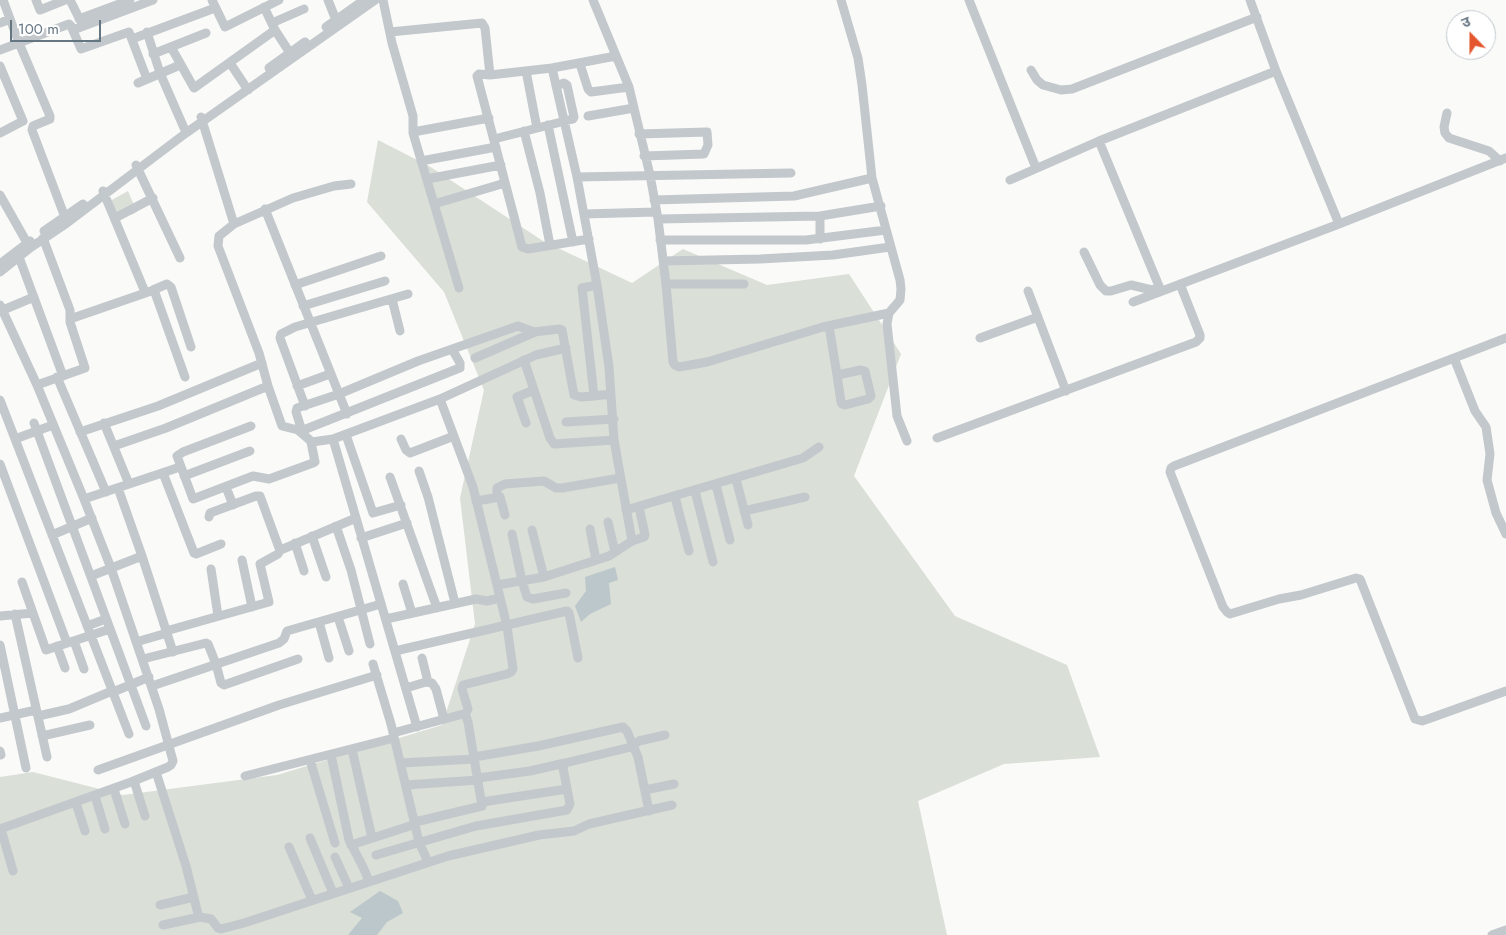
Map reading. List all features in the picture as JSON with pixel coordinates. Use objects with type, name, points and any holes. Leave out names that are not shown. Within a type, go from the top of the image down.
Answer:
[{"type":"street","points":[[3,0],[50,116],[50,119],[33,126],[32,130],[66,220]]},
{"type":"street","points":[[36,0],[40,10],[66,0]]},
{"type":"street","points":[[70,0],[81,23]]},
{"type":"street","points":[[73,30],[81,23],[130,0]]},
{"type":"street","points":[[81,23],[153,0]]},
{"type":"street","points":[[132,38],[213,4],[224,27],[278,0]]},
{"type":"street","points":[[328,0],[336,20]]},
{"type":"street","points":[[137,166],[246,87],[375,0]]},
{"type":"street","points":[[383,0],[414,116],[413,132],[459,288]]},
{"type":"street","points":[[592,0],[629,87],[650,175],[666,284],[673,362],[678,367],[707,362],[829,326],[889,313]]},
{"type":"street","points":[[840,0],[858,58],[872,178],[902,289],[900,300],[889,313],[887,324],[897,416],[907,440]]},
{"type":"street","points":[[969,0],[1036,168]]},
{"type":"street","points":[[1250,0],[1276,71],[1339,224]]},
{"type":"street","points":[[291,56],[362,1]]},
{"type":"street","points":[[264,7],[291,56]]},
{"type":"street","points":[[171,47],[194,88],[230,64],[274,27],[304,9]]},
{"type":"street","points":[[1031,70],[1037,80],[1043,85],[1061,90],[1072,89],[1257,17]]},
{"type":"street","points":[[0,23],[10,19]]},
{"type":"street","points":[[390,32],[482,23],[485,28],[490,75]]},
{"type":"street","points":[[0,50],[69,24],[81,49],[128,32],[132,38],[142,81],[180,65]]},
{"type":"street","points":[[147,32],[160,73],[184,128]]},
{"type":"street","points":[[153,54],[206,33]]},
{"type":"street","points":[[589,239],[525,249],[522,247],[477,76],[479,74],[490,75],[580,64],[616,56]]},
{"type":"street","points":[[230,64],[246,87]]},
{"type":"street","points":[[580,64],[588,89],[591,92],[629,87]]},
{"type":"street","points":[[0,66],[23,121],[0,133]]},
{"type":"street","points":[[552,68],[577,177],[597,285],[614,418],[614,440],[632,541]]},
{"type":"street","points":[[526,71],[537,128]]},
{"type":"street","points":[[1010,180],[1099,141],[1276,71]]},
{"type":"street","points":[[588,116],[634,108]]},
{"type":"street","points":[[1447,113],[1444,127],[1445,133],[1450,138],[1489,151],[1503,160]]},
{"type":"street","points":[[413,132],[489,118]]},
{"type":"street","points":[[0,272],[19,257],[28,246],[43,238],[104,192],[184,128],[202,119]]},
{"type":"street","points":[[202,119],[234,224]]},
{"type":"street","points":[[421,161],[495,143],[524,131],[564,122]]},
{"type":"street","points":[[548,126],[573,242]]},
{"type":"street","points":[[524,131],[540,193],[550,245]]},
{"type":"street","points":[[639,134],[707,132],[708,145],[704,154],[644,156]]},
{"type":"street","points":[[1099,141],[1160,289]]},
{"type":"street","points":[[1084,252],[1100,285],[1106,291],[1131,284],[1152,290],[1160,289],[1180,284],[1503,160]]},
{"type":"street","points":[[427,179],[501,165]]},
{"type":"street","points":[[137,166],[180,258]]},
{"type":"street","points":[[577,177],[791,173]]},
{"type":"street","points":[[654,200],[794,196],[872,178]]},
{"type":"street","points":[[434,204],[505,183]]},
{"type":"street","points":[[351,184],[334,186],[293,198],[265,209],[234,224],[219,236],[218,246],[262,363],[282,426],[302,431],[460,368],[460,363],[452,350]]},
{"type":"street","points":[[104,192],[149,291]]},
{"type":"street","points":[[0,195],[2,208],[28,246]]},
{"type":"street","points":[[115,218],[153,198]]},
{"type":"street","points":[[584,214],[820,216],[881,206]]},
{"type":"street","points":[[265,209],[347,414]]},
{"type":"street","points":[[820,216],[820,239]]},
{"type":"street","points":[[0,264],[66,220]]},
{"type":"street","points":[[660,240],[820,239],[886,230]]},
{"type":"street","points":[[36,384],[85,368],[70,322],[70,310],[43,238]]},
{"type":"street","points":[[663,261],[760,260],[833,255],[890,247]]},
{"type":"street","points":[[295,285],[381,256]]},
{"type":"street","points":[[19,257],[80,432],[106,492]]},
{"type":"street","points":[[303,306],[385,281]]},
{"type":"street","points":[[70,319],[167,284],[170,286],[183,319],[184,328],[191,347]]},
{"type":"street","points":[[666,284],[744,284]]},
{"type":"street","points":[[937,438],[1200,339],[1200,334],[1180,284]]},
{"type":"street","points":[[594,396],[582,291],[584,287],[597,285]]},
{"type":"street","points":[[1133,302],[1160,289]]},
{"type":"street","points":[[149,291],[155,291],[185,377]]},
{"type":"street","points":[[1028,291],[1066,391]]},
{"type":"street","points":[[305,406],[280,336],[282,332],[408,294]]},
{"type":"street","points":[[12,871],[0,829],[114,789],[156,772],[172,763],[143,659],[111,568],[36,384],[1,307],[34,297]]},
{"type":"street","points":[[392,299],[400,331]]},
{"type":"street","points":[[980,338],[1038,317]]},
{"type":"street","points":[[251,426],[178,454],[176,457],[193,499],[253,476],[269,479],[314,463],[311,442],[302,431],[297,408],[339,394],[418,361],[516,326],[535,332]]},
{"type":"street","points":[[829,326],[837,375],[842,404],[868,399],[871,396],[865,371],[861,370],[837,375]]},
{"type":"street","points":[[475,358],[535,332],[561,329],[574,395],[581,397],[611,394]]},
{"type":"street","points":[[1506,338],[1174,466],[1170,472],[1222,607],[1230,614],[1279,599],[1360,579],[1415,719],[1422,721],[1506,691]]},
{"type":"street","points":[[311,442],[346,435],[440,399],[540,353],[566,348]]},
{"type":"street","points":[[1454,358],[1475,411],[1485,426],[1490,450],[1487,480],[1496,513],[1506,534]]},
{"type":"street","points":[[524,360],[550,438],[554,444],[614,440]]},
{"type":"street","points":[[80,432],[158,406],[262,363]]},
{"type":"street","points":[[297,386],[330,374]]},
{"type":"street","points":[[114,446],[166,428],[268,386]]},
{"type":"street","points":[[526,424],[517,397],[534,390]]},
{"type":"street","points":[[351,845],[416,823],[481,806],[478,779],[465,715],[468,709],[462,689],[463,685],[508,674],[513,671],[507,626],[476,501],[440,399]]},
{"type":"street","points":[[0,400],[129,734]]},
{"type":"street","points":[[566,422],[614,418]]},
{"type":"street","points":[[104,423],[129,484]]},
{"type":"street","points":[[15,439],[36,427],[53,425]]},
{"type":"street","points":[[36,427],[146,726]]},
{"type":"street","points":[[346,435],[373,513],[401,505]]},
{"type":"street","points":[[400,439],[406,450],[410,453],[454,436]]},
{"type":"street","points":[[333,439],[417,727]]},
{"type":"street","points":[[626,510],[804,458],[819,447]]},
{"type":"street","points":[[184,476],[250,451]]},
{"type":"street","points":[[0,464],[70,642],[84,669]]},
{"type":"street","points":[[84,499],[180,467]]},
{"type":"street","points":[[419,471],[428,497],[456,604]]},
{"type":"street","points":[[163,473],[194,553],[196,554],[221,544]]},
{"type":"street","points":[[390,477],[437,608]]},
{"type":"street","points":[[497,497],[497,488],[505,484],[544,481],[556,488],[562,488],[620,478]]},
{"type":"street","points":[[736,479],[748,525]]},
{"type":"street","points":[[716,485],[730,540]]},
{"type":"street","points":[[226,487],[233,505]]},
{"type":"street","points":[[118,488],[173,652]]},
{"type":"street","points":[[695,491],[713,562]]},
{"type":"street","points":[[209,518],[210,513],[260,496],[279,548],[282,549]]},
{"type":"street","points":[[675,497],[689,551]]},
{"type":"street","points":[[744,511],[805,497]]},
{"type":"street","points":[[476,501],[501,498],[505,515]]},
{"type":"street","points":[[497,585],[544,577],[596,560],[615,552],[632,541],[644,537],[639,507]]},
{"type":"street","points":[[52,535],[92,518]]},
{"type":"street","points":[[136,642],[270,601],[260,564],[278,554],[282,549],[356,518]]},
{"type":"street","points":[[608,522],[615,552]]},
{"type":"street","points":[[362,538],[407,523]]},
{"type":"street","points":[[336,526],[370,644]]},
{"type":"street","points":[[590,529],[596,560]]},
{"type":"street","points":[[532,530],[544,577]]},
{"type":"street","points":[[512,534],[526,596],[529,599],[566,593]]},
{"type":"street","points":[[312,536],[326,578]]},
{"type":"street","points":[[295,543],[304,570]]},
{"type":"street","points":[[90,576],[142,556]]},
{"type":"street","points":[[242,560],[252,607]]},
{"type":"street","points":[[211,569],[218,616]]},
{"type":"street","points":[[22,582],[46,650],[110,629]]},
{"type":"street","points":[[402,584],[412,613]]},
{"type":"street","points":[[386,619],[476,599],[486,601],[500,598]]},
{"type":"street","points":[[0,718],[69,710],[131,685],[150,682],[216,664],[279,643],[284,639],[288,630],[381,604]]},
{"type":"street","points":[[395,651],[568,612],[578,658]]},
{"type":"street","points":[[0,616],[33,613]]},
{"type":"street","points":[[15,614],[48,757]]},
{"type":"street","points":[[338,617],[349,651]]},
{"type":"street","points":[[87,626],[106,619]]},
{"type":"street","points":[[319,622],[329,658]]},
{"type":"street","points":[[143,659],[206,643],[216,664],[221,683],[224,685],[298,659]]},
{"type":"street","points":[[57,646],[65,668]]},
{"type":"street","points":[[0,647],[26,768]]},
{"type":"street","points":[[422,658],[427,678],[426,682]]},
{"type":"street","points":[[374,664],[401,763],[419,842],[428,862]]},
{"type":"street","points":[[98,770],[279,705],[377,675]]},
{"type":"street","points":[[406,688],[426,682],[432,683],[436,689],[444,719]]},
{"type":"street","points":[[245,776],[331,755],[417,727],[465,715]]},
{"type":"street","points":[[42,736],[90,726]]},
{"type":"street","points":[[401,763],[474,758],[538,746],[623,726],[634,746],[649,811]]},
{"type":"street","points":[[406,785],[478,779],[521,773],[634,746],[639,741],[665,734]]},
{"type":"street","points":[[352,749],[372,838]]},
{"type":"street","points":[[331,755],[351,845],[363,866],[369,882]]},
{"type":"street","points":[[310,760],[335,843]]},
{"type":"street","points":[[376,855],[476,826],[567,810],[570,806],[563,768],[565,763]]},
{"type":"street","points":[[156,772],[200,917]]},
{"type":"street","points":[[134,781],[145,816]]},
{"type":"street","points":[[645,790],[674,784]]},
{"type":"street","points":[[114,789],[126,824]]},
{"type":"street","points":[[482,802],[567,789]]},
{"type":"street","points":[[95,796],[105,829]]},
{"type":"street","points":[[76,803],[85,831]]},
{"type":"street","points":[[163,926],[200,917],[210,918],[218,928],[227,928],[448,856],[539,835],[574,831],[589,824],[672,805]]},
{"type":"street","points":[[310,838],[333,893]]},
{"type":"street","points":[[289,847],[312,900]]},
{"type":"street","points":[[335,858],[349,888]]},
{"type":"street","points":[[160,905],[194,897]]},
{"type":"street","points":[[1492,935],[1506,930]]},
{"type":"shaded area","points":[[378,140],[429,166],[543,241],[632,283],[683,249],[767,285],[849,274],[901,354],[854,476],[955,616],[1067,665],[1100,757],[1004,764],[918,801],[947,935],[0,935],[0,777],[33,772],[123,795],[277,775],[442,725],[475,624],[460,498],[484,390],[444,292],[367,202]]},
{"type":"shaded area","points":[[128,191],[137,212],[131,215],[129,211],[117,217],[110,201]]},
{"type":"shaded area","points":[[615,567],[618,580],[609,583],[611,604],[590,614],[581,622],[575,606],[586,591],[585,577]]},
{"type":"shaded area","points":[[380,891],[398,901],[403,913],[387,922],[377,935],[348,935],[362,918],[350,912]]}]
